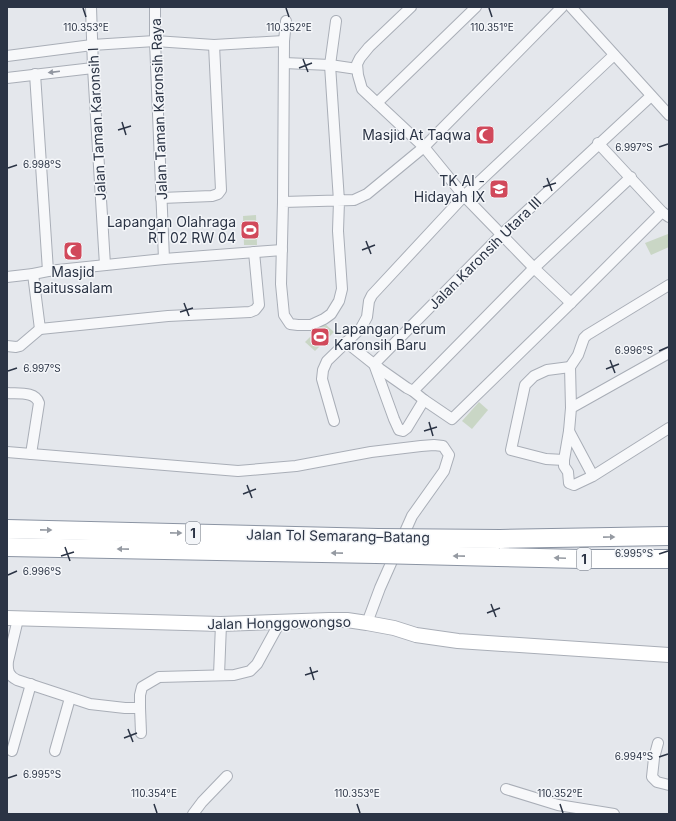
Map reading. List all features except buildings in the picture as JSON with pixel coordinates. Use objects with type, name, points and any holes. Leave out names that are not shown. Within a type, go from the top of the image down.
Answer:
[{"type":"highway","name":"Jalan Tol Semarang–Batang","points":[[7,529],[377,546]]},
{"type":"highway","name":"Jalan Tol Semarang–Batang","points":[[7,547],[377,546],[499,548],[669,536]]},
{"type":"highway","name":"Jalan Tol Semarang–Batang","points":[[499,548],[581,559],[669,559]]},
{"type":"street","name":"Jalan Taman Karonsih I","points":[[91,7],[93,68],[105,265]]},
{"type":"street","name":"Jalan Taman Karonsih Raya","points":[[155,7],[155,41],[164,259]]},
{"type":"street","points":[[411,7],[360,58],[357,64],[357,69],[362,89],[424,147],[464,196],[534,268],[571,303]]},
{"type":"street","points":[[377,103],[476,7]]},
{"type":"street","points":[[283,202],[354,200],[367,194],[424,147],[562,7]]},
{"type":"street","points":[[571,7],[669,115]]},
{"type":"street","points":[[286,21],[284,41],[281,284],[283,310],[286,319],[290,324],[305,326],[316,324],[324,320],[339,301],[342,289],[338,231],[339,200],[330,65],[336,22]]},
{"type":"street","points":[[7,56],[92,45],[155,41],[214,45],[284,41]]},
{"type":"street","points":[[161,198],[212,196],[218,194],[221,190],[214,45]]},
{"type":"street","points":[[334,421],[322,379],[323,370],[327,360],[361,328],[367,316],[368,301],[372,295],[464,196],[614,55]]},
{"type":"street","points":[[284,62],[330,65],[357,69]]},
{"type":"street","points":[[7,78],[93,68]]},
{"type":"street","points":[[35,74],[48,271]]},
{"type":"street","name":"Jalan Karonsih Utara III","points":[[374,364],[502,234],[598,143],[651,96]]},
{"type":"street","points":[[346,342],[406,388],[413,391],[452,419],[571,303],[666,214],[598,143]]},
{"type":"street","points":[[413,391],[534,268],[631,178]]},
{"type":"street","points":[[7,277],[48,271],[164,259],[282,250]]},
{"type":"street","points":[[7,346],[20,346],[40,329],[168,316],[250,312],[255,310],[259,305],[254,252]]},
{"type":"street","points":[[33,274],[40,329]]},
{"type":"street","points":[[669,285],[584,338],[578,355],[570,367],[571,408],[564,460],[564,466],[568,472],[568,480],[571,485],[577,484],[593,476],[669,428]]},
{"type":"street","points":[[571,408],[669,353]]},
{"type":"street","points":[[374,364],[399,430],[403,431],[407,428],[424,400]]},
{"type":"street","points":[[564,460],[546,459],[511,450],[525,385],[534,376],[547,370],[570,367]]},
{"type":"street","points":[[7,393],[30,395],[35,396],[37,399],[39,404],[32,452]]},
{"type":"street","points":[[569,431],[593,476]]},
{"type":"street","points":[[7,452],[32,452],[238,471],[296,466],[371,452],[421,446],[443,446],[449,456],[447,466],[412,516],[380,588],[367,623]]},
{"type":"street","points":[[7,447],[32,452]]},
{"type":"street","points":[[13,619],[8,668],[11,677],[90,704],[140,708]]},
{"type":"street","name":"Jalan Honggowongso","points":[[13,619],[221,624],[347,620],[394,628],[416,635],[458,641],[669,655]]},
{"type":"street","points":[[141,733],[140,695],[142,687],[159,677],[234,675],[250,671],[257,664],[280,622]]},
{"type":"street","points":[[219,675],[221,624]]},
{"type":"street","points":[[12,751],[31,684]]},
{"type":"street","points":[[54,751],[70,698]]},
{"type":"street","points":[[658,743],[652,777],[657,782],[669,785]]},
{"type":"street","points":[[193,814],[202,802],[227,776]]},
{"type":"street","points":[[506,789],[557,809],[614,814]]},
{"type":"green space","name":"Lapangan Olahraga RT 02 RW 04","points":[[256,215],[257,245],[244,245],[243,216]]},
{"type":"green space","points":[[668,234],[669,247],[651,255],[645,243]]},
{"type":"green space","name":"Lapangan Perum Karonsih Baru","points":[[324,323],[334,332],[315,351],[305,342]]},
{"type":"green space","points":[[479,402],[488,410],[472,429],[462,421]]},
{"type":"place","name":"Masjid At Taqwa","points":[[485,135]]},
{"type":"place","name":"TK Al - Hidayah IX","points":[[499,189]]},
{"type":"place","name":"Lapangan Olahraga RT 02 RW 04","points":[[250,230]]},
{"type":"place","name":"Masjid Baitussalam","points":[[73,251]]},
{"type":"place","name":"Lapangan Perum Karonsih Baru","points":[[320,337]]}]
